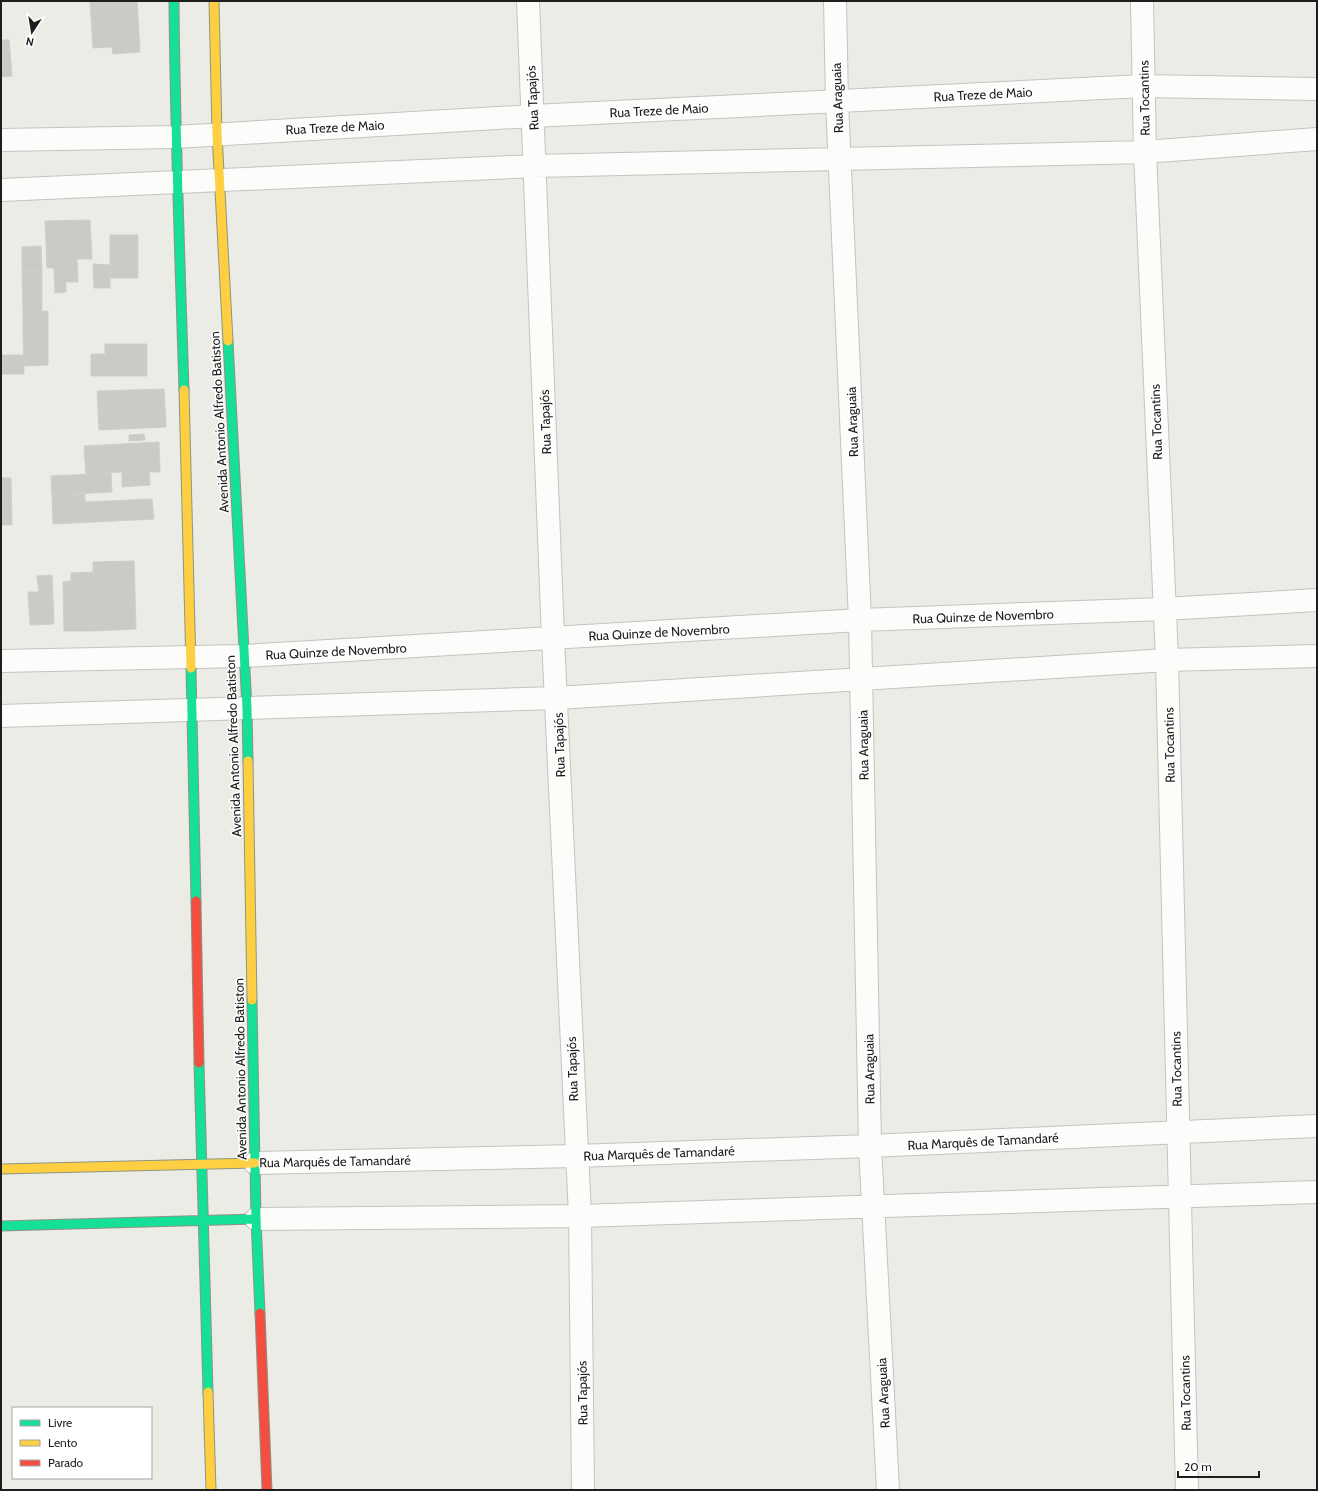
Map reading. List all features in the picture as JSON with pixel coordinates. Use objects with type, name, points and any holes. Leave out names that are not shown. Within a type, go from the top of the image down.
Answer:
[{"type":"street","points":[[174,1],[175,137],[178,180],[191,656],[201,1163],[204,1221],[210,1490]]},
{"type":"street","name":"Avenida Antonio Alfredo Batiston","points":[[214,1],[216,134],[220,180],[243,656],[247,708],[256,1219],[267,1490]]},
{"type":"street","name":"Rua Tapajós","points":[[528,1],[536,166],[553,638],[580,1216],[583,1490]]},
{"type":"street","name":"Rua Araguaia","points":[[834,1],[862,678],[870,1146],[888,1490]]},
{"type":"street","name":"Rua Tocantins","points":[[1142,1],[1145,152],[1167,660],[1177,1132],[1187,1490]]},
{"type":"street","name":"Rua Treze de Maio","points":[[1,140],[175,137],[533,116],[1143,86],[1317,88]]},
{"type":"street","points":[[1,190],[178,180],[220,180],[536,166],[1145,152],[1317,139]]},
{"type":"street","name":"Rua Quinze de Novembro","points":[[1,661],[243,656],[860,620],[1164,609],[1317,600]]},
{"type":"street","points":[[1,716],[557,698],[1167,660],[1317,656]]},
{"type":"street","name":"Rua Marquês de Tamandaré","points":[[1,1169],[201,1163],[576,1156],[870,1146],[1317,1126]]},
{"type":"street","points":[[1,1226],[256,1219],[580,1216],[1317,1192]]},
{"type":"building","points":[[90,1],[137,1],[140,52],[113,54],[112,47],[93,48]]},
{"type":"building","points":[[1,40],[9,40],[12,76],[1,77]]},
{"type":"building","points":[[90,220],[92,259],[77,259],[78,282],[66,282],[66,292],[55,293],[54,268],[47,268],[45,221]]},
{"type":"building","points":[[110,235],[138,235],[138,278],[110,278]]},
{"type":"building","points":[[41,246],[42,271],[22,271],[22,247]]},
{"type":"building","points":[[93,264],[110,265],[110,288],[94,288]]},
{"type":"building","points":[[22,271],[42,271],[42,311],[23,312]]},
{"type":"building","points":[[48,311],[48,334],[23,335],[23,312]]},
{"type":"building","points":[[48,334],[48,365],[24,366],[23,335]]},
{"type":"building","points":[[105,344],[147,344],[147,376],[91,376],[91,354],[105,354]]},
{"type":"building","points":[[1,349],[2,355],[3,374],[1,374]]},
{"type":"building","points":[[2,355],[24,355],[24,374],[3,374]]},
{"type":"building","points":[[164,389],[166,427],[99,430],[97,391]]},
{"type":"building","points":[[144,434],[145,440],[129,441],[129,435]]},
{"type":"building","points":[[159,442],[160,472],[149,472],[150,485],[122,487],[122,472],[86,474],[84,446]]},
{"type":"building","points":[[111,473],[112,492],[52,495],[51,476]]},
{"type":"building","points":[[1,478],[11,478],[12,525],[1,525]]},
{"type":"building","points":[[85,494],[85,502],[152,499],[154,519],[53,524],[52,495]]},
{"type":"building","points":[[134,561],[136,629],[94,631],[93,562]]},
{"type":"building","points":[[93,572],[94,631],[64,631],[63,582],[71,581],[71,573]]},
{"type":"building","points":[[52,575],[54,624],[30,625],[28,592],[39,592],[37,576]]},
{"type":"traffic: fast","points":[[174,1],[184,390]]},
{"type":"traffic: fast","points":[[228,341],[247,708],[248,761]]},
{"type":"traffic: fast","points":[[191,668],[196,901]]},
{"type":"traffic: fast","points":[[252,1000],[256,1219],[260,1313]]},
{"type":"traffic: fast","points":[[199,1063],[208,1392]]},
{"type":"traffic: fast","points":[[1,1226],[256,1219]]},
{"type":"traffic: slow","points":[[214,1],[217,134],[228,341]]},
{"type":"traffic: slow","points":[[184,390],[191,668]]},
{"type":"traffic: slow","points":[[248,761],[252,1000]]},
{"type":"traffic: slow","points":[[1,1169],[255,1163]]},
{"type":"traffic: slow","points":[[208,1392],[211,1490]]},
{"type":"traffic: jam","points":[[196,901],[199,1063]]},
{"type":"traffic: jam","points":[[260,1313],[267,1490]]}]
